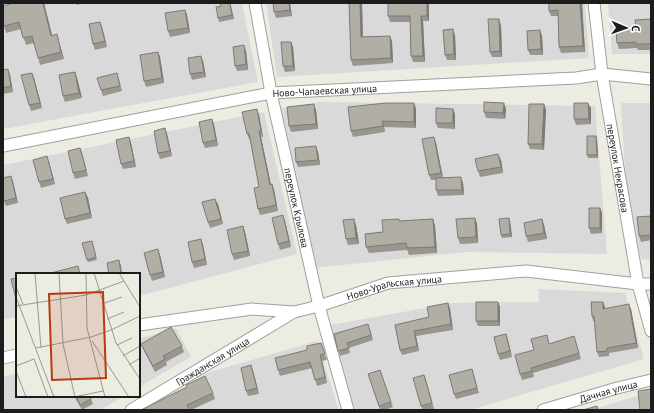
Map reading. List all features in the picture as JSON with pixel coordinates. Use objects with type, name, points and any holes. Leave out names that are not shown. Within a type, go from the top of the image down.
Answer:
[{"type":"street","name":"переулок Крылова","points":[[255,3],[271,93],[319,306],[348,410]]},
{"type":"street","name":"переулок Некрасова","points":[[594,3],[602,74],[638,284],[651,331]]},
{"type":"street","name":"Ново-Чапаевская улица","points":[[3,146],[271,93],[576,78],[602,74],[651,80]]},
{"type":"street","name":"Ново-Уральская улица","points":[[140,325],[252,308],[294,312],[319,306],[388,283],[526,271],[638,284],[651,284]]},
{"type":"street","name":"Гражданская улица","points":[[131,410],[294,312]]},
{"type":"street","points":[[3,358],[16,355]]},
{"type":"street","name":"Дачная улица","points":[[544,410],[617,388],[651,380]]},
{"type":"shaded area","points":[[3,3],[242,3],[258,82],[3,129]]},
{"type":"shaded area","points":[[266,3],[585,3],[589,58],[277,77]]},
{"type":"shaded area","points":[[608,3],[651,3],[651,54],[612,54]]},
{"type":"shaded area","points":[[321,102],[595,106],[607,254],[467,252],[313,268],[281,108]]},
{"type":"shaded area","points":[[621,103],[651,103],[651,260],[641,259],[626,190]]},
{"type":"shaded area","points":[[264,112],[297,254],[140,296],[140,273],[16,273],[16,317],[3,319],[3,165]]},
{"type":"shaded area","points":[[538,289],[625,293],[644,359],[470,410],[350,410],[325,326],[453,303],[539,302]]},
{"type":"shaded area","points":[[176,328],[191,357],[140,386],[140,339]]},
{"type":"shaded area","points":[[317,341],[339,410],[149,410],[207,373]]},
{"type":"shaded area","points":[[16,373],[16,397],[122,397],[100,410],[3,410],[3,377]]},
{"type":"shaded area","points":[[651,392],[651,410],[590,410]]},
{"type":"building","points":[[14,3],[43,3],[51,36],[57,34],[61,52],[38,58],[32,36],[23,38],[19,22],[4,26],[3,6]]},
{"type":"building","points":[[220,3],[230,3],[232,15],[218,18],[216,7],[221,6]]},
{"type":"building","points":[[273,3],[289,3],[290,10],[274,12]]},
{"type":"building","points":[[349,3],[360,3],[361,37],[390,36],[391,58],[351,60]]},
{"type":"building","points":[[388,3],[427,3],[427,16],[421,16],[423,56],[411,56],[410,16],[388,16]]},
{"type":"building","points":[[549,3],[580,3],[583,46],[559,47],[558,10],[549,11]]},
{"type":"building","points":[[185,10],[188,28],[168,31],[165,13]]},
{"type":"building","points":[[488,19],[499,19],[500,51],[490,52]]},
{"type":"building","points":[[651,19],[651,44],[636,44],[636,42],[617,43],[616,28],[636,27],[635,20]]},
{"type":"building","points":[[100,22],[105,41],[93,44],[89,24]]},
{"type":"building","points":[[453,29],[454,54],[445,55],[443,30]]},
{"type":"building","points":[[540,30],[541,49],[528,50],[527,31]]},
{"type":"building","points":[[281,42],[291,42],[293,66],[283,66]]},
{"type":"building","points":[[244,45],[246,64],[235,66],[233,47]]},
{"type":"building","points":[[158,52],[162,78],[144,81],[140,55]]},
{"type":"building","points":[[201,56],[204,72],[190,74],[188,58]]},
{"type":"building","points":[[8,69],[11,86],[3,88],[3,70]]},
{"type":"building","points":[[75,72],[79,93],[63,96],[59,75]]},
{"type":"building","points":[[32,73],[40,103],[29,105],[21,75]]},
{"type":"building","points":[[117,73],[120,86],[101,90],[97,78]]},
{"type":"building","points":[[484,102],[504,103],[503,113],[484,112]]},
{"type":"building","points":[[386,103],[414,103],[414,122],[382,121],[383,126],[351,131],[348,107]]},
{"type":"building","points":[[574,103],[588,103],[589,119],[574,119]]},
{"type":"building","points":[[314,104],[316,124],[289,126],[287,107]]},
{"type":"building","points":[[529,104],[544,104],[542,144],[528,144]]},
{"type":"building","points":[[436,108],[453,109],[453,123],[436,123]]},
{"type":"building","points":[[257,109],[261,131],[259,131],[270,185],[272,184],[276,205],[258,209],[254,188],[259,187],[249,133],[247,134],[242,112]]},
{"type":"building","points":[[212,119],[216,140],[203,143],[199,122]]},
{"type":"building","points":[[165,128],[170,151],[158,153],[154,131]]},
{"type":"building","points":[[587,136],[596,136],[597,155],[587,155]]},
{"type":"building","points":[[129,137],[134,161],[121,164],[116,140]]},
{"type":"building","points":[[434,137],[441,173],[429,175],[422,139]]},
{"type":"building","points":[[316,146],[318,160],[296,162],[295,148]]},
{"type":"building","points":[[80,148],[86,170],[73,173],[68,151]]},
{"type":"building","points":[[498,154],[501,167],[478,171],[475,159]]},
{"type":"building","points":[[47,156],[53,179],[39,182],[33,160]]},
{"type":"building","points":[[11,176],[16,198],[4,201],[3,178]]},
{"type":"building","points":[[461,177],[462,190],[436,190],[436,178]]},
{"type":"building","points":[[85,192],[90,213],[65,219],[60,198]]},
{"type":"building","points":[[215,199],[221,219],[208,222],[202,202]]},
{"type":"building","points":[[589,208],[600,208],[600,228],[589,228]]},
{"type":"building","points":[[283,215],[289,241],[278,244],[272,218]]},
{"type":"building","points":[[651,216],[651,235],[639,236],[637,217]]},
{"type":"building","points":[[475,218],[476,237],[458,238],[456,219]]},
{"type":"building","points":[[509,218],[510,234],[501,235],[499,219]]},
{"type":"building","points":[[354,219],[356,238],[346,239],[343,220]]},
{"type":"building","points":[[399,219],[399,221],[433,219],[435,247],[407,248],[406,243],[366,247],[365,234],[383,232],[382,220]]},
{"type":"building","points":[[542,219],[544,233],[526,236],[524,223]]},
{"type":"building","points":[[243,226],[248,251],[232,254],[227,230]]},
{"type":"building","points":[[201,239],[205,259],[192,262],[188,242]]},
{"type":"building","points":[[92,241],[96,257],[87,260],[82,243]]},
{"type":"building","points":[[158,249],[163,272],[150,275],[144,253]]},
{"type":"building","points":[[119,260],[121,273],[109,273],[107,263]]},
{"type":"building","points":[[78,266],[80,273],[51,273]]},
{"type":"building","points":[[16,278],[16,299],[11,279]]},
{"type":"building","points":[[476,302],[498,302],[498,321],[476,321]]},
{"type":"building","points":[[591,302],[603,302],[603,309],[629,304],[636,343],[607,348],[607,351],[597,352],[594,316],[592,316]]},
{"type":"building","points":[[448,303],[451,324],[414,331],[417,346],[400,350],[395,325],[429,317],[427,307]]},
{"type":"building","points":[[368,324],[371,335],[347,343],[349,348],[338,351],[334,334]]},
{"type":"building","points":[[171,327],[182,346],[163,356],[165,359],[153,366],[141,344]]},
{"type":"building","points":[[506,334],[510,351],[498,354],[494,337]]},
{"type":"building","points":[[547,335],[549,344],[574,336],[579,353],[531,368],[532,371],[520,374],[515,355],[534,350],[531,339]]},
{"type":"building","points":[[321,343],[325,354],[320,355],[325,377],[315,380],[310,362],[278,370],[275,358],[307,350],[307,346]]},
{"type":"building","points":[[251,365],[257,388],[246,391],[241,368]]},
{"type":"building","points":[[472,369],[477,388],[454,394],[449,375]]},
{"type":"building","points":[[380,370],[391,402],[379,406],[368,374]]},
{"type":"building","points":[[424,375],[432,403],[421,406],[413,378]]},
{"type":"building","points":[[205,376],[213,393],[187,405],[189,410],[141,410],[187,387],[186,385]]},
{"type":"building","points":[[651,389],[651,410],[640,410],[638,391]]},
{"type":"building","points":[[76,397],[90,397],[91,399],[80,405]]},
{"type":"building","points":[[597,406],[598,410],[583,410]]}]
